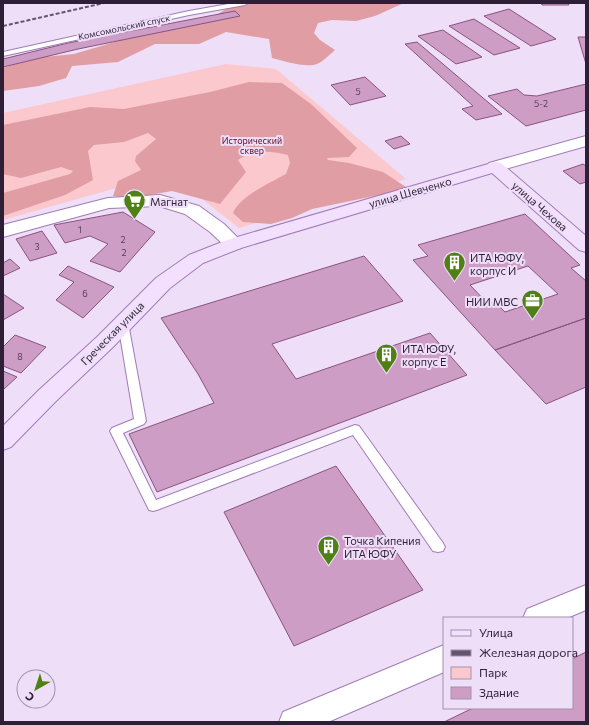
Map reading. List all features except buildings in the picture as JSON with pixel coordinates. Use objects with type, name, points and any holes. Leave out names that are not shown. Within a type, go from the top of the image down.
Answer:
[{"type":"main road","name":"улица Шевченко","points":[[234,244],[495,166]]},
{"type":"main road","name":"улица Чехова","points":[[495,166],[586,246]]},
{"type":"main road","name":"Греческая улица","points":[[3,441],[163,283],[196,259],[234,244]]},
{"type":"street","name":"улица Шевченко","points":[[495,166],[586,141]]},
{"type":"street","points":[[3,231],[108,203],[160,200],[192,210],[217,228],[234,244]]},
{"type":"street","points":[[539,617],[586,597]]},
{"type":"street","points":[[310,719],[443,658]]},
{"type":"lane","name":"Комсомольский спуск","points":[[3,54],[189,13],[245,3]]},
{"type":"lane","points":[[123,323],[140,421],[116,431],[153,506],[354,429],[438,546]]},
{"type":"green space","points":[[245,3],[404,3],[375,16],[356,21],[332,20],[318,23],[314,33],[320,40],[335,50],[317,64],[301,65],[272,58],[269,39],[226,32],[199,44],[155,44],[118,62],[72,66],[66,78],[39,86],[3,91],[3,68],[34,58],[74,54],[155,30],[215,16],[232,5]]},
{"type":"green space","name":"Исторический сквер","points":[[226,64],[276,69],[406,179],[239,228],[169,173],[3,220],[3,113]]},
{"type":"green space","name":"Исторический сквер","points":[[249,82],[282,83],[311,104],[357,148],[349,157],[327,158],[328,160],[349,163],[383,172],[406,187],[403,190],[312,209],[292,218],[271,224],[243,222],[233,213],[237,207],[256,190],[286,174],[290,163],[288,155],[262,152],[249,154],[238,160],[246,172],[220,204],[172,191],[133,198],[113,196],[118,181],[141,170],[135,161],[136,156],[156,139],[148,133],[124,142],[94,145],[88,151],[93,180],[65,195],[3,216],[3,193],[70,174],[73,171],[61,167],[21,178],[3,174],[3,125],[90,107],[124,109],[210,92]]},
{"type":"railway","points":[[3,26],[104,3]]},
{"type":"place","name":"Магнат","points":[[134,220]]},
{"type":"place","name":"ИТА ЮФУ, корпус И","points":[[454,282]]},
{"type":"place","name":"НИИ МВС","points":[[533,320]]},
{"type":"place","name":"ИТА ЮФУ, корпус Е","points":[[387,374]]},
{"type":"place","name":"Точка Кипения ИТА ЮФУ","points":[[329,566]]}]
